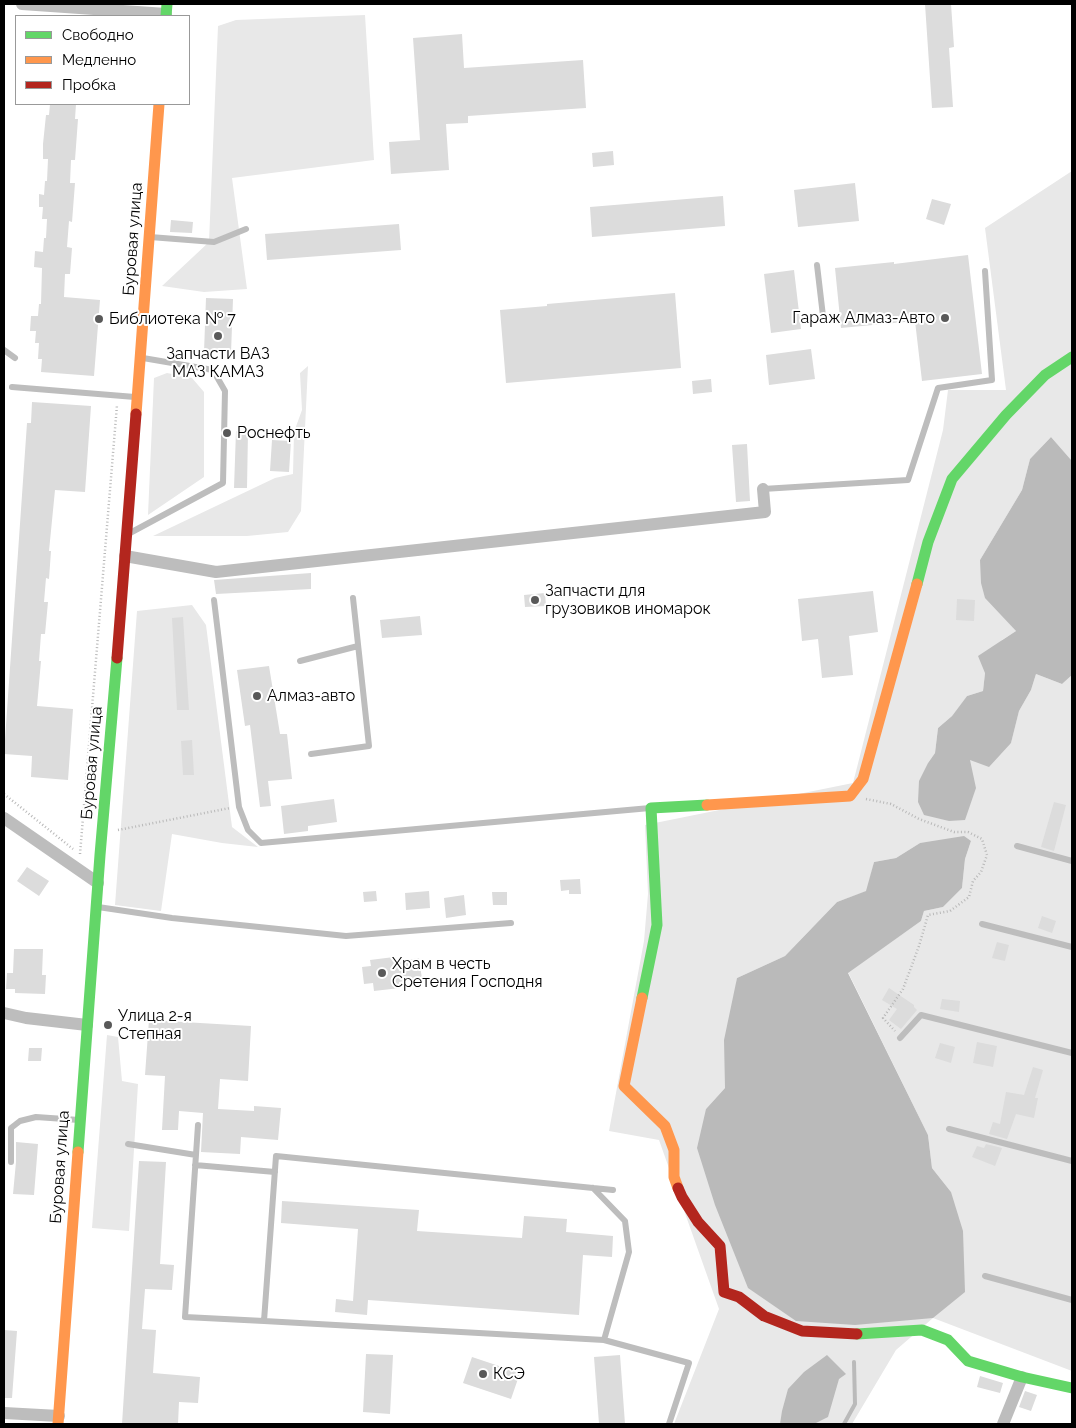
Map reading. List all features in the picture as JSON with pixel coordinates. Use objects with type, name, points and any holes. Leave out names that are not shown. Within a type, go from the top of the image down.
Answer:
[{"type":"street","points":[[22,4],[166,11]]},
{"type":"street","name":"Буровая улица","points":[[58,1420],[159,105]]},
{"type":"street","points":[[1072,357],[1045,375],[1006,415],[952,479],[928,542],[863,779],[850,796],[651,808],[657,925],[624,1086],[665,1126],[674,1150],[674,1176],[682,1197],[698,1222],[720,1246],[724,1292],[739,1297],[764,1316],[802,1331],[868,1334],[922,1330],[948,1340],[968,1361],[1072,1388]]},
{"type":"street","points":[[125,556],[216,572],[226,571],[765,512],[763,489]]},
{"type":"street","points":[[4,818],[98,883]]},
{"type":"street","points":[[4,1013],[26,1018],[87,1025]]},
{"type":"street","points":[[1003,1424],[1022,1376]]},
{"type":"street","points":[[4,1413],[58,1420]]},
{"type":"lane","points":[[149,236],[214,242],[246,229]]},
{"type":"lane","points":[[817,265],[824,316]]},
{"type":"lane","points":[[763,489],[908,480],[938,388],[992,380],[985,271]]},
{"type":"lane","points":[[4,350],[15,358]]},
{"type":"lane","points":[[127,534],[223,483],[225,391],[213,370],[140,358]]},
{"type":"lane","points":[[12,387],[136,397]]},
{"type":"lane","points":[[310,754],[369,746],[353,598]]},
{"type":"lane","points":[[214,600],[239,806],[248,830],[261,843],[651,808]]},
{"type":"lane","points":[[300,661],[358,646]]},
{"type":"lane","points":[[1017,846],[1072,861]]},
{"type":"lane","points":[[96,907],[172,918],[346,936],[510,923]]},
{"type":"lane","points":[[982,924],[1072,947]]},
{"type":"lane","points":[[900,1038],[920,1015],[1072,1053]]},
{"type":"lane","points":[[11,1162],[11,1128],[20,1121],[36,1118],[80,1120]]},
{"type":"lane","points":[[198,1125],[185,1317],[604,1340],[689,1363],[669,1424]]},
{"type":"lane","points":[[949,1129],[1072,1161]]},
{"type":"lane","points":[[128,1144],[196,1155]]},
{"type":"lane","points":[[264,1321],[276,1156],[613,1190]]},
{"type":"lane","points":[[195,1165],[275,1172]]},
{"type":"lane","points":[[593,1188],[625,1221],[629,1252],[604,1340]]},
{"type":"lane","points":[[985,1276],[1072,1300]]},
{"type":"path","points":[[80,854],[118,396]]},
{"type":"path","points":[[4,794],[80,854],[100,855]]},
{"type":"path","points":[[850,796],[891,804],[919,819],[954,832],[968,832],[984,842],[986,855],[981,872],[973,882],[969,898],[950,911],[928,915],[920,946],[903,989],[883,1018],[900,1038]]},
{"type":"path","points":[[118,838],[118,829],[239,806]]},
{"type":"shaded area","points":[[365,15],[374,160],[232,178],[247,289],[204,292],[162,286],[209,242],[218,26],[236,20]]},
{"type":"shaded area","points":[[1072,171],[1072,461],[1051,437],[1030,459],[1022,490],[980,560],[1004,617],[1016,631],[1002,640],[985,673],[983,691],[967,696],[952,716],[938,728],[935,753],[928,763],[970,759],[1011,743],[1019,711],[1031,690],[1036,674],[1062,684],[1072,675],[1072,1371],[933,1318],[896,1350],[852,1424],[674,1424],[719,1309],[659,1140],[609,1131],[644,941],[648,894],[645,825],[853,783],[943,430],[948,390],[1006,390],[985,228]],"holes":[[[971,841],[965,859],[962,888],[943,907],[924,911],[921,921],[848,972],[928,1135],[932,1168],[951,1192],[706,1109],[725,1088],[737,978],[785,956],[837,902],[867,891],[874,862],[896,858],[920,843]]]},
{"type":"shaded area","points":[[308,366],[301,511],[288,532],[247,536],[153,536],[275,478],[293,474],[294,432],[302,410],[300,373]]},
{"type":"shaded area","points":[[167,373],[192,378],[204,392],[204,477],[148,515],[154,378]]},
{"type":"shaded area","points":[[1051,437],[1072,461],[1072,675],[1062,684],[1036,674],[1031,690],[1019,711],[1011,743],[989,767],[970,760],[976,788],[965,820],[949,821],[924,815],[918,802],[919,781],[935,753],[938,728],[952,716],[967,696],[983,691],[985,673],[978,656],[1016,631],[985,598],[981,583],[980,560],[1022,490],[1030,459]]},
{"type":"shaded area","points":[[192,605],[206,625],[232,827],[258,847],[172,834],[161,911],[115,905],[137,611]]},
{"type":"shaded area","points":[[964,836],[971,841],[965,859],[962,888],[943,907],[924,911],[921,921],[848,973],[928,1135],[932,1168],[951,1192],[963,1231],[965,1292],[933,1318],[855,1325],[796,1321],[748,1288],[715,1205],[697,1148],[706,1109],[725,1088],[724,1040],[737,978],[785,956],[837,902],[866,891],[874,862],[896,858],[920,843]]},
{"type":"shaded area","points":[[107,1035],[118,1037],[122,1081],[138,1084],[129,1231],[92,1228]]},
{"type":"shaded area","points":[[827,1355],[846,1374],[839,1379],[828,1417],[814,1424],[780,1424],[788,1389],[804,1372]]},
{"type":"building","points":[[925,4],[951,4],[954,47],[949,48],[953,107],[932,108]]},
{"type":"building","points":[[462,34],[464,68],[583,60],[586,108],[468,116],[468,123],[446,124],[449,170],[391,174],[389,142],[420,140],[413,38]]},
{"type":"building","points":[[50,105],[76,105],[75,119],[78,119],[75,160],[71,160],[70,183],[75,183],[72,222],[69,221],[67,247],[72,248],[70,274],[65,274],[64,297],[100,300],[94,376],[41,372],[42,359],[38,359],[39,343],[35,343],[36,331],[30,331],[31,316],[38,316],[39,304],[41,304],[42,268],[34,267],[35,251],[43,252],[44,238],[46,238],[47,219],[42,219],[43,207],[39,207],[39,194],[44,195],[45,181],[47,181],[48,159],[43,159],[43,144],[46,115],[49,115]]},
{"type":"building","points":[[613,151],[614,165],[593,167],[592,153]]},
{"type":"building","points":[[855,183],[859,221],[798,227],[794,190]]},
{"type":"building","points":[[723,196],[725,226],[592,237],[590,207]]},
{"type":"building","points":[[932,199],[951,204],[944,225],[926,219]]},
{"type":"building","points":[[171,220],[193,222],[192,233],[170,232]]},
{"type":"building","points":[[399,224],[401,250],[267,260],[265,234]]},
{"type":"building","name":"Гараж Алмаз-Авто","points":[[968,255],[982,374],[922,381],[915,321],[841,328],[835,268],[894,262],[894,264]]},
{"type":"building","points":[[794,270],[801,329],[771,333],[764,274]]},
{"type":"building","points":[[675,293],[681,368],[506,383],[500,310]]},
{"type":"building","name":"Запчасти ВАЗ МАЗ КАМАЗ","points":[[206,298],[233,299],[231,353],[204,352]]},
{"type":"building","points":[[811,349],[815,379],[769,385],[766,355]]},
{"type":"building","points":[[711,379],[712,392],[693,394],[692,381]]},
{"type":"building","points":[[32,402],[91,406],[85,492],[55,490],[49,551],[51,551],[49,579],[46,578],[44,602],[48,602],[45,634],[41,634],[39,661],[41,661],[37,706],[73,709],[68,780],[31,777],[32,756],[4,754],[27,423],[31,423]]},
{"type":"building","points":[[236,431],[248,432],[247,488],[234,488]]},
{"type":"building","points":[[272,440],[291,441],[289,472],[270,471]]},
{"type":"building","points":[[747,444],[750,501],[736,502],[732,445]]},
{"type":"building","points":[[311,573],[311,589],[216,594],[214,580]]},
{"type":"building","points":[[873,591],[878,632],[849,636],[853,675],[822,678],[818,639],[802,641],[798,599]]},
{"type":"building","name":"Запчасти для грузовиков иномарок","points":[[545,593],[546,606],[525,607],[524,595]]},
{"type":"building","points":[[957,599],[975,600],[974,621],[956,620]]},
{"type":"building","points":[[420,616],[422,635],[382,638],[380,620]]},
{"type":"building","points":[[183,617],[189,710],[177,710],[172,618]]},
{"type":"building","points":[[269,666],[280,734],[287,734],[292,779],[268,781],[271,806],[260,807],[250,725],[245,726],[237,670]]},
{"type":"building","points":[[192,740],[194,775],[183,775],[181,741]]},
{"type":"building","points":[[334,799],[337,822],[308,826],[308,831],[284,834],[281,806]]},
{"type":"building","points":[[1054,802],[1066,805],[1054,851],[1041,847]]},
{"type":"building","points":[[27,867],[49,881],[39,896],[17,881]]},
{"type":"building","points":[[580,879],[581,894],[569,894],[569,890],[561,891],[560,880]]},
{"type":"building","points":[[376,891],[377,901],[364,902],[363,892]]},
{"type":"building","points":[[429,891],[430,908],[406,910],[405,893]]},
{"type":"building","points":[[492,892],[507,892],[507,905],[493,905]]},
{"type":"building","points":[[464,895],[466,915],[446,918],[444,898]]},
{"type":"building","points":[[1042,916],[1056,921],[1052,933],[1038,928]]},
{"type":"building","points":[[997,942],[1009,945],[1005,961],[992,958]]},
{"type":"building","points":[[14,949],[43,949],[42,975],[46,975],[45,994],[15,993],[15,989],[6,989],[7,973],[13,973]]},
{"type":"building","points":[[394,957],[395,962],[419,958],[422,979],[399,982],[400,988],[374,991],[373,983],[364,984],[362,967],[371,966],[370,960]]},
{"type":"building","points":[[889,988],[914,1005],[917,1010],[901,1029],[889,1020],[897,1009],[882,1000]]},
{"type":"building","points":[[942,999],[960,1001],[959,1012],[940,1009]]},
{"type":"building","points":[[149,1020],[251,1026],[248,1081],[220,1079],[218,1109],[254,1111],[254,1106],[281,1108],[278,1140],[241,1137],[240,1154],[201,1152],[203,1113],[179,1111],[178,1130],[162,1130],[165,1076],[145,1075]]},
{"type":"building","points":[[977,1042],[997,1046],[993,1067],[973,1063]]},
{"type":"building","points":[[940,1043],[955,1047],[951,1063],[935,1058]]},
{"type":"building","points":[[29,1048],[42,1048],[41,1061],[28,1061]]},
{"type":"building","points":[[1033,1067],[1043,1070],[1035,1098],[1038,1098],[1034,1118],[1016,1114],[1007,1139],[989,1134],[993,1122],[1000,1124],[1006,1092],[1024,1095]]},
{"type":"building","points":[[16,1142],[38,1144],[34,1195],[13,1194]]},
{"type":"building","points":[[986,1144],[1002,1148],[995,1166],[972,1157],[977,1146],[984,1148]]},
{"type":"building","points":[[139,1161],[166,1162],[160,1264],[174,1265],[172,1290],[145,1289],[142,1329],[156,1330],[153,1373],[200,1377],[198,1403],[179,1402],[178,1424],[122,1424]]},
{"type":"building","points":[[282,1201],[419,1210],[417,1231],[522,1238],[524,1216],[567,1219],[566,1232],[613,1236],[612,1257],[583,1255],[579,1315],[368,1300],[367,1315],[335,1312],[336,1299],[353,1301],[358,1229],[281,1223]]},
{"type":"building","points":[[4,1330],[17,1331],[12,1398],[4,1398]]},
{"type":"building","points":[[366,1354],[393,1355],[390,1414],[363,1412]]},
{"type":"building","points":[[620,1355],[625,1424],[599,1424],[594,1357]]},
{"type":"building","points":[[472,1357],[520,1373],[511,1399],[463,1383]]},
{"type":"building","points":[[980,1376],[1003,1383],[1000,1393],[977,1387]]},
{"type":"building","points":[[1025,1391],[1037,1395],[1031,1411],[1019,1407]]},
{"type":"waterway","points":[[844,1424],[855,1404],[854,1362]]},
{"type":"traffic: fast","points":[[166,15],[167,4]]},
{"type":"traffic: fast","points":[[917,584],[928,542],[952,479],[1006,415],[1045,375],[1072,357]]},
{"type":"traffic: fast","points":[[78,1152],[117,658]]},
{"type":"traffic: fast","points":[[642,998],[657,925],[651,808],[707,805]]},
{"type":"traffic: fast","points":[[857,1334],[922,1330],[948,1340],[968,1361],[1022,1377],[1072,1388]]},
{"type":"traffic: slow","points":[[136,414],[159,105]]},
{"type":"traffic: slow","points":[[707,805],[850,796],[863,779],[917,584]]},
{"type":"traffic: slow","points":[[642,998],[624,1086],[665,1126],[674,1150],[674,1177],[678,1188]]},
{"type":"traffic: slow","points":[[58,1424],[78,1152]]},
{"type":"traffic: jam","points":[[117,658],[136,414]]},
{"type":"traffic: jam","points":[[678,1188],[698,1222],[720,1246],[724,1292],[739,1297],[764,1316],[802,1331],[857,1334]]},
{"type":"place","name":"Гараж Алмаз-Авто","points":[[945,318]]},
{"type":"place","name":"Библиотека № 7","points":[[99,319]]},
{"type":"place","name":"Запчасти ВАЗ МАЗ КАМАЗ","points":[[218,336]]},
{"type":"place","name":"Роснефть","points":[[227,433]]},
{"type":"place","name":"Запчасти для грузовиков иномарок","points":[[535,600]]},
{"type":"place","name":"Алмаз-авто","points":[[257,696]]},
{"type":"place","name":"Храм в честь Сретения Господня","points":[[382,973]]},
{"type":"place","name":"Улица 2-я Степная","points":[[108,1025]]},
{"type":"place","name":"КСЭ","points":[[483,1374]]}]
